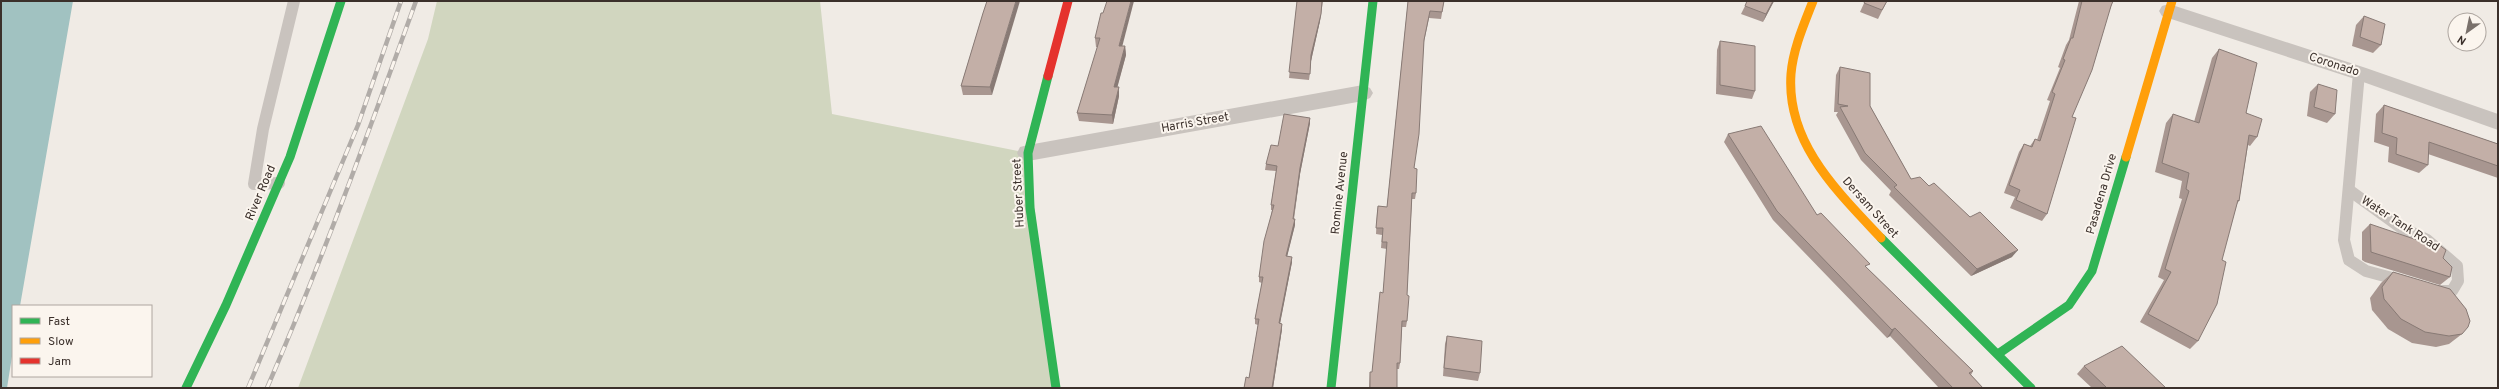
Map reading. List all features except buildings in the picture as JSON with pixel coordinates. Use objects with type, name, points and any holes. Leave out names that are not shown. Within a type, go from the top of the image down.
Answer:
[{"type":"street","name":"River Road","points":[[186,388],[226,305],[292,149],[341,1]]},
{"type":"street","name":"Huber Street","points":[[1056,388],[1030,208],[1028,153],[1068,1]]},
{"type":"street","name":"Romine Avenue","points":[[1330,388],[1372,1]]},
{"type":"street","name":"Dersam Street","points":[[1814,1],[1804,19],[1793,51],[1789,85],[1795,124],[1821,171],[1875,233],[2031,388]]},
{"type":"street","name":"Pasadena Drive","points":[[1998,354],[2069,305],[2092,270],[2170,6]]},
{"type":"street","name":"Coronado","points":[[2170,6],[2498,122]]},
{"type":"street","name":"Harris Street","points":[[1028,153],[1363,93]]},
{"type":"lane","points":[[278,183],[254,184],[263,129],[294,1]]},
{"type":"lane","name":"Water Tank Road","points":[[2359,73],[2349,190],[2344,218],[2344,240],[2349,260],[2366,271],[2412,284]]},
{"type":"lane","name":"Water Tank Road","points":[[2349,190],[2400,227],[2427,240],[2457,266],[2458,281],[2452,291],[2441,293],[2427,288]]},
{"type":"green space","points":[[437,1],[820,1],[832,114],[1028,153],[1056,388],[298,388],[428,39]]},
{"type":"water","points":[[1,1],[73,1],[20,305],[12,305],[12,356],[7,388],[1,388]]},
{"type":"railway","points":[[248,388],[358,125],[401,1]]},
{"type":"railway","points":[[267,388],[326,244],[416,1]]},
{"type":"traffic: fast","points":[[186,388],[226,305],[290,157],[341,1]]},
{"type":"traffic: fast","points":[[1331,388],[1373,1]]},
{"type":"traffic: fast","points":[[1048,76],[1028,153],[1030,208],[1056,388]]},
{"type":"traffic: fast","points":[[1998,354],[2069,305],[2092,271],[2126,157]]},
{"type":"traffic: fast","points":[[1881,238],[2031,388]]},
{"type":"traffic: slow","points":[[1813,1],[1798,40],[1791,74],[1792,104],[1799,132],[1813,158],[1831,183],[1881,238]]},
{"type":"traffic: slow","points":[[2126,157],[2172,1]]},
{"type":"traffic: jam","points":[[1048,76],[1068,1]]}]
